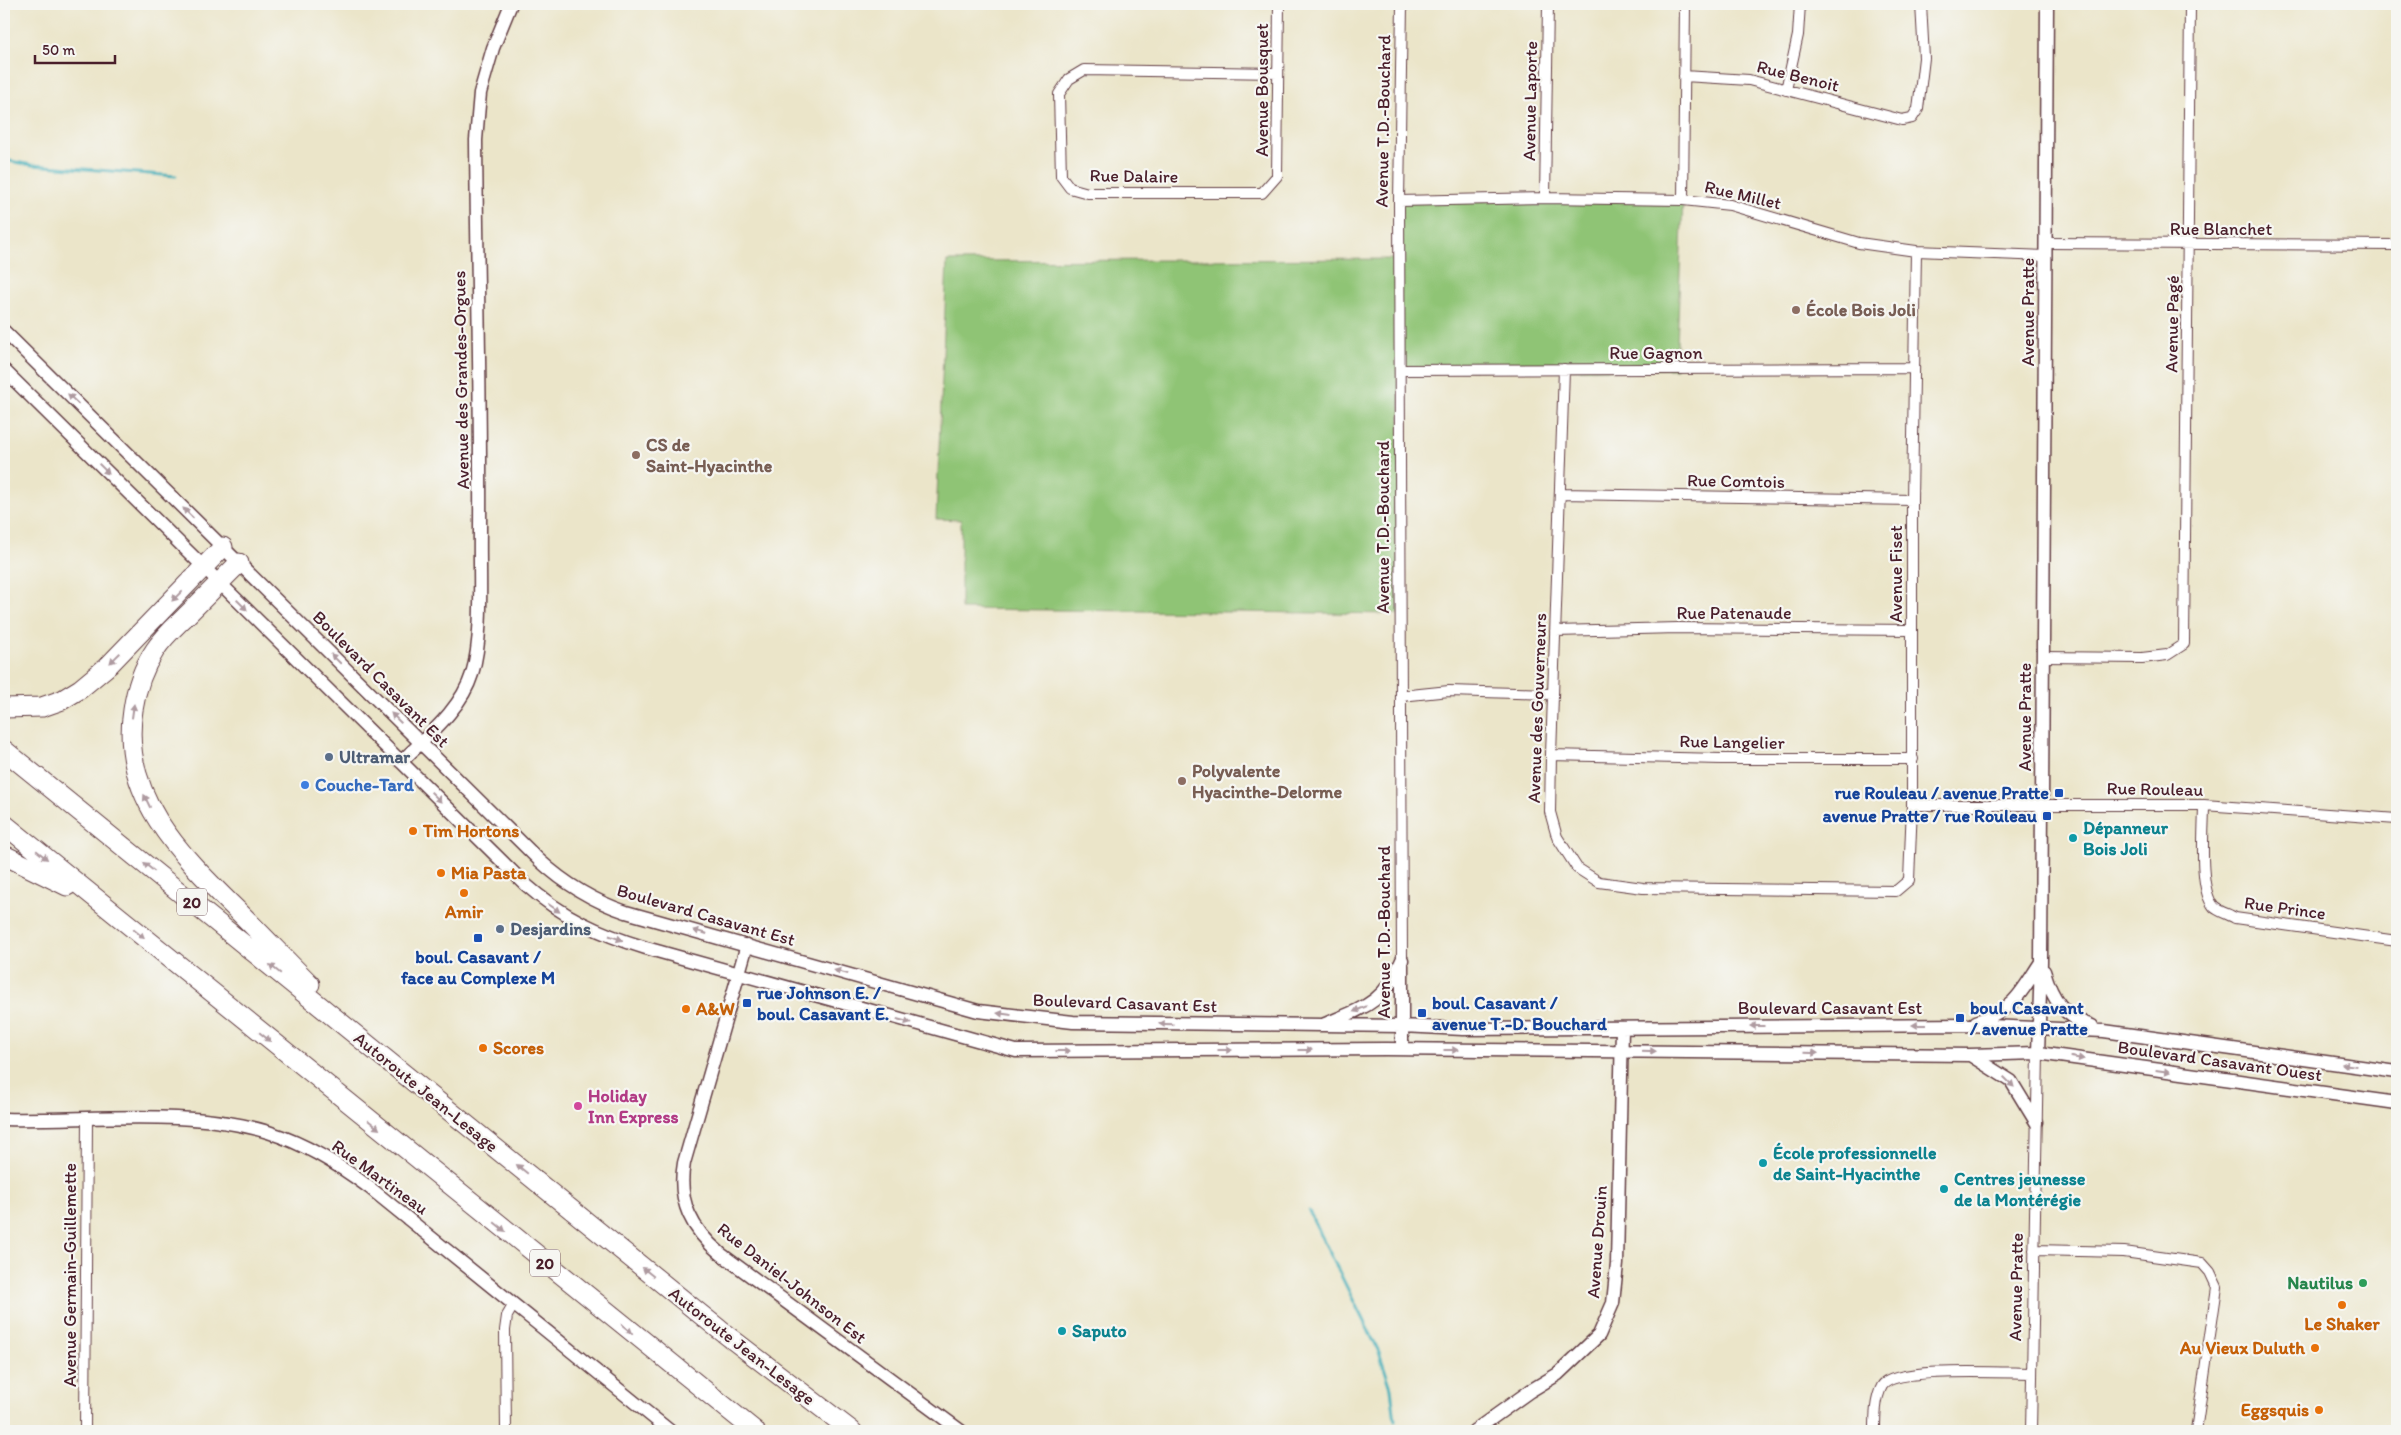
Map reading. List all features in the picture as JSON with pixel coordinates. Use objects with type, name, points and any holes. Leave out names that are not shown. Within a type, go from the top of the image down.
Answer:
[{"type":"highway","points":[[4,708],[42,707],[62,700],[80,689],[108,665],[223,547]]},
{"type":"highway","points":[[238,563],[162,640],[141,677],[135,696],[131,733],[133,760],[140,787],[161,827],[185,858],[381,1055]]},
{"type":"highway","name":"Autoroute Jean-Lesage","points":[[4,750],[752,1356],[852,1431]]},
{"type":"highway","name":"20","points":[[4,824],[755,1431]]},
{"type":"highway","points":[[4,855],[101,903]]},
{"type":"street","name":"Avenue des Grandes-Orgues","points":[[401,762],[460,698],[472,674],[475,658],[479,619],[480,498],[476,140],[480,93],[493,48],[511,4]]},
{"type":"street","name":"Avenue Bousquet","points":[[1277,176],[1279,4]]},
{"type":"street","name":"Avenue T.D.-Bouchard","points":[[1402,4],[1399,201],[1402,1049]]},
{"type":"street","name":"Avenue Laporte","points":[[1545,198],[1548,4]]},
{"type":"street","points":[[1683,200],[1685,4]]},
{"type":"street","points":[[1786,90],[1798,36],[1800,4]]},
{"type":"street","name":"Rue Benoit","points":[[1684,76],[1749,80],[1902,120],[1912,118],[1918,110],[1924,58],[1921,4]]},
{"type":"street","name":"Avenue Pratte","points":[[2031,1431],[2036,1122],[2041,962],[2047,4]]},
{"type":"street","name":"Avenue Pagé","points":[[2043,657],[2142,658],[2167,655],[2184,644],[2190,4]]},
{"type":"street","name":"Rue Dalaire","points":[[1277,176],[1262,193],[1088,193],[1070,188],[1061,176],[1059,94],[1069,79],[1084,70],[1278,73]]},
{"type":"street","name":"Rue Millet","points":[[1399,201],[1545,198],[1683,200],[1730,206],[1859,243],[1916,251],[2046,256]]},
{"type":"street","name":"Rue Blanchet","points":[[2046,243],[2397,245]]},
{"type":"street","name":"Avenue Fiset","points":[[1896,891],[1909,880],[1912,805],[1912,500],[1916,251]]},
{"type":"street","name":"Boulevard Casavant Est","points":[[4,331],[532,853],[555,874],[579,890],[598,901],[626,912],[978,1011],[1073,1022],[1402,1026],[1462,1029],[1968,1025],[2039,1028]]},
{"type":"street","name":"Rue Gagnon","points":[[1400,370],[1913,368]]},
{"type":"street","name":"Avenue des Gouverneurs","points":[[1564,369],[1561,494],[1552,694],[1550,812],[1557,837],[1577,868],[1599,882],[1643,888],[1896,891]]},
{"type":"street","points":[[4,370],[520,880],[560,912],[605,935],[739,975],[1016,1051],[1402,1049],[1970,1055],[2038,1053]]},
{"type":"street","name":"Rue Comtois","points":[[1561,494],[1912,500]]},
{"type":"street","name":"Rue Patenaude","points":[[1555,631],[1678,628],[1912,630]]},
{"type":"street","points":[[1401,696],[1449,691],[1552,694]]},
{"type":"street","name":"Rue Langelier","points":[[1551,755],[1720,759],[1912,759]]},
{"type":"street","name":"Rue Rouleau","points":[[1912,805],[2042,803],[2204,805],[2397,819]]},
{"type":"street","name":"Rue Prince","points":[[2204,805],[2204,874],[2209,898],[2215,908],[2235,918],[2397,940]]},
{"type":"street","name":"Rue Daniel-Johnson Est","points":[[747,945],[684,1163],[682,1194],[690,1219],[700,1234],[721,1254],[962,1431]]},
{"type":"street","points":[[1320,1026],[1370,1005],[1388,987],[1396,975],[1402,960]]},
{"type":"street","points":[[1968,1025],[2004,1011],[2016,999],[2041,962]]},
{"type":"street","points":[[2041,962],[2048,986],[2055,1000],[2065,1013],[2080,1022],[2104,1031]]},
{"type":"street","points":[[1622,1028],[1622,1051]]},
{"type":"street","name":"Boulevard Casavant Ouest","points":[[2039,1028],[2104,1031],[2397,1072]]},
{"type":"street","name":"Avenue Drouin","points":[[1474,1431],[1530,1391],[1558,1374],[1599,1335],[1613,1303],[1617,1264],[1622,1051]]},
{"type":"street","name":"Boulevard Casavant Ouest","points":[[2038,1053],[2397,1103]]},
{"type":"street","points":[[1970,1055],[2011,1081],[2036,1122]]},
{"type":"street","points":[[2381,1101],[2397,1111]]},
{"type":"street","name":"Rue Martineau","points":[[4,1119],[210,1121],[258,1129],[299,1144],[322,1155],[364,1183],[670,1431]]},
{"type":"street","name":"Avenue Germain-Guillemette","points":[[85,1431],[87,1119]]},
{"type":"street","points":[[2034,1250],[2124,1252],[2202,1263],[2210,1272],[2217,1287],[2196,1431]]},
{"type":"street","points":[[506,1431],[505,1330],[507,1316],[514,1304]]},
{"type":"street","points":[[1875,1431],[1876,1407],[1882,1386],[1891,1378],[1916,1373],[2032,1373]]},
{"type":"green space","points":[[1683,200],[1676,369],[1400,370],[1401,614],[961,609],[961,520],[936,519],[947,261],[1399,259],[1399,201]]},
{"type":"waterway","points":[[4,160],[32,165],[176,176]]},
{"type":"waterway","points":[[1309,1211],[1379,1352],[1391,1388],[1395,1421]]},
{"type":"place","name":"École Bois Joli","points":[[1796,310]]},
{"type":"place","name":"CS de Saint-Hyacinthe","points":[[636,455]]},
{"type":"place","name":"Ultramar","points":[[329,757]]},
{"type":"place","name":"Polyvalente Hyacinthe-Delorme","points":[[1182,781]]},
{"type":"place","name":"Couche-Tard","points":[[305,785]]},
{"type":"place","name":"rue Rouleau / avenue Pratte","points":[[2059,793]]},
{"type":"place","name":"avenue Pratte / rue Rouleau","points":[[2047,816]]},
{"type":"place","name":"Tim Hortons","points":[[413,831]]},
{"type":"place","name":"Dépanneur Bois Joli","points":[[2073,838]]},
{"type":"place","name":"Mia Pasta","points":[[441,873]]},
{"type":"place","name":"Amir","points":[[464,893]]},
{"type":"place","name":"Desjardins","points":[[500,929]]},
{"type":"place","name":"boul. Casavant / face au Complexe M","points":[[478,938]]},
{"type":"place","name":"rue Johnson E. / boul. Casavant E.","points":[[747,1003]]},
{"type":"place","name":"A&W","points":[[686,1009]]},
{"type":"place","name":"boul. Casavant / avenue T.-D. Bouchard","points":[[1422,1013]]},
{"type":"place","name":"boul. Casavant / avenue Pratte","points":[[1960,1018]]},
{"type":"place","name":"Scores","points":[[483,1048]]},
{"type":"place","name":"Holiday Inn Express","points":[[578,1106]]},
{"type":"place","name":"École professionnelle de Saint-Hyacinthe","points":[[1763,1163]]},
{"type":"place","name":"Centres jeunesse de la Montérégie","points":[[1944,1189]]},
{"type":"place","name":"Nautilus","points":[[2363,1283]]},
{"type":"place","name":"Le Shaker","points":[[2342,1305]]},
{"type":"place","name":"Saputo","points":[[1062,1331]]},
{"type":"place","name":"Au Vieux Duluth","points":[[2315,1348]]},
{"type":"place","name":"Eggsquis","points":[[2319,1410]]}]
